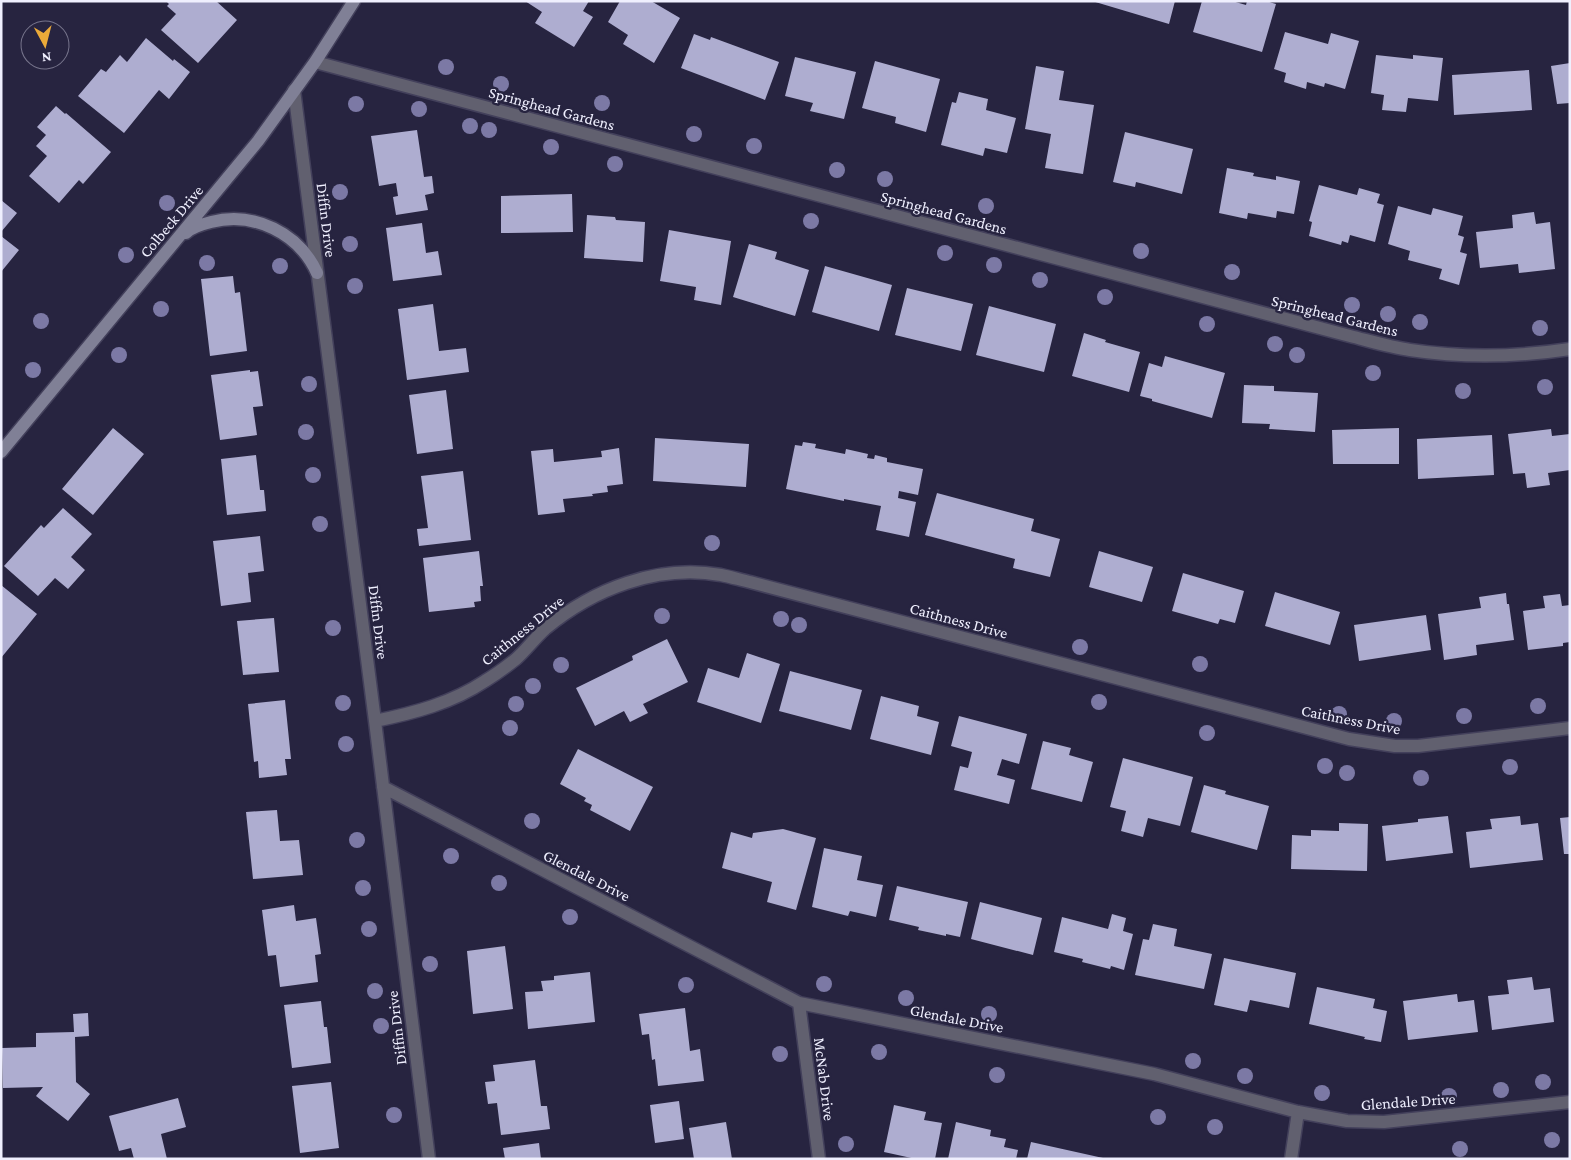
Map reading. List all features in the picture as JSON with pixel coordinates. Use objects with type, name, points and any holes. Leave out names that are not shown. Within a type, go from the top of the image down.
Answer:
[{"type":"street","name":"Colbeck Drive","points":[[1,452],[258,141],[315,62],[354,1]]},
{"type":"street","name":"Springhead Gardens","points":[[315,62],[1358,338],[1410,350],[1470,356],[1531,355],[1570,349]]},
{"type":"street","name":"Diffin Drive","points":[[294,90],[429,1159]]},
{"type":"street","points":[[165,254],[189,230],[203,224],[225,220],[248,220],[277,230],[290,238],[306,254],[317,273]]},
{"type":"street","name":"Caithness Drive","points":[[375,721],[414,713],[450,700],[484,682],[516,658],[544,630],[568,611],[596,595],[625,583],[656,576],[688,573],[720,575],[750,582],[1349,739],[1395,746],[1418,746],[1570,728]]},
{"type":"street","name":"Glendale Drive","points":[[383,787],[799,1003],[1154,1074],[1298,1112],[1347,1121],[1384,1122],[1570,1102]]},
{"type":"street","name":"McNab Drive","points":[[799,1003],[819,1159]]},
{"type":"street","points":[[1291,1159],[1298,1112]]},
{"type":"building","points":[[166,1],[216,1],[237,20],[198,63],[161,30],[176,14],[167,6],[169,4]]},
{"type":"building","points":[[525,1],[589,1],[583,11],[593,17],[574,47],[535,23],[542,12]]},
{"type":"building","points":[[620,1],[651,1],[680,18],[654,63],[623,44],[628,35],[608,22]]},
{"type":"building","points":[[1092,1],[1175,1],[1169,24]]},
{"type":"building","points":[[1202,1],[1232,1],[1246,5],[1247,1],[1266,1],[1276,4],[1262,52],[1193,32]]},
{"type":"building","points":[[1285,32],[1328,44],[1331,33],[1359,41],[1345,89],[1325,83],[1324,87],[1307,82],[1306,89],[1284,82],[1286,73],[1274,69]]},
{"type":"building","points":[[694,34],[710,40],[711,37],[779,62],[765,100],[681,68]]},
{"type":"building","points":[[146,38],[173,61],[174,59],[190,72],[169,99],[159,90],[124,133],[78,96],[101,69],[106,72],[120,55],[127,62]]},
{"type":"building","points":[[1376,55],[1413,59],[1413,55],[1443,58],[1438,101],[1408,98],[1406,112],[1382,110],[1384,95],[1371,93]]},
{"type":"building","points":[[795,57],[856,72],[844,119],[810,111],[813,103],[785,96]]},
{"type":"building","points":[[875,61],[940,79],[926,132],[895,123],[896,117],[862,108]]},
{"type":"building","points":[[1570,63],[1570,103],[1557,104],[1551,66]]},
{"type":"building","points":[[1036,66],[1064,71],[1059,100],[1094,105],[1083,174],[1045,168],[1051,134],[1025,129]]},
{"type":"building","points":[[1529,70],[1532,110],[1454,115],[1452,75]]},
{"type":"building","points":[[959,92],[988,99],[986,110],[1016,118],[1007,153],[985,148],[983,156],[941,145],[952,102],[956,103]]},
{"type":"building","points":[[56,106],[111,152],[83,184],[79,180],[59,203],[29,176],[47,156],[36,146],[46,135],[37,127]]},
{"type":"building","points":[[417,130],[424,177],[432,176],[434,193],[425,195],[428,210],[396,215],[393,197],[398,196],[396,183],[379,186],[371,136]]},
{"type":"building","points":[[1125,132],[1193,149],[1182,194],[1136,182],[1135,187],[1113,182]]},
{"type":"building","points":[[1227,168],[1254,173],[1253,176],[1276,180],[1276,176],[1300,181],[1294,214],[1277,211],[1276,218],[1248,213],[1247,219],[1219,213]]},
{"type":"building","points":[[1319,185],[1357,195],[1359,188],[1380,194],[1377,203],[1384,205],[1375,242],[1350,235],[1348,243],[1342,241],[1341,245],[1309,236],[1312,222],[1309,221]]},
{"type":"building","points":[[572,194],[573,232],[501,233],[501,196]]},
{"type":"building","points":[[1,200],[17,213],[1,232]]},
{"type":"building","points":[[1398,206],[1431,215],[1433,208],[1463,216],[1458,235],[1464,237],[1460,252],[1467,254],[1459,285],[1439,279],[1442,269],[1408,260],[1410,251],[1388,244]]},
{"type":"building","points":[[1534,212],[1536,224],[1550,222],[1555,269],[1519,273],[1518,264],[1480,268],[1476,232],[1513,228],[1512,215]]},
{"type":"building","points":[[587,215],[645,222],[643,262],[584,258]]},
{"type":"building","points":[[422,223],[426,253],[438,251],[442,275],[393,281],[386,228]]},
{"type":"building","points":[[669,230],[731,241],[721,305],[694,300],[696,287],[660,281]]},
{"type":"building","points":[[1,236],[19,250],[1,272]]},
{"type":"building","points":[[749,244],[777,252],[775,259],[809,270],[795,316],[733,297]]},
{"type":"building","points":[[825,266],[892,285],[879,331],[812,312]]},
{"type":"building","points":[[233,276],[235,293],[240,292],[247,351],[210,356],[201,279]]},
{"type":"building","points":[[907,288],[973,304],[961,351],[895,335]]},
{"type":"building","points":[[433,304],[439,351],[466,348],[469,372],[407,380],[398,309]]},
{"type":"building","points":[[989,306],[1056,324],[1044,372],[976,355]]},
{"type":"building","points":[[1084,333],[1106,340],[1105,342],[1140,352],[1129,392],[1072,376]]},
{"type":"building","points":[[1165,356],[1225,373],[1212,418],[1140,396],[1149,363],[1162,367]]},
{"type":"building","points":[[250,370],[250,372],[258,371],[263,406],[253,407],[257,435],[220,440],[211,375]]},
{"type":"building","points":[[1244,385],[1274,386],[1274,391],[1318,393],[1315,432],[1269,429],[1270,424],[1242,423]]},
{"type":"building","points":[[446,390],[453,449],[417,454],[409,395]]},
{"type":"building","points":[[113,428],[144,454],[93,515],[62,489]]},
{"type":"building","points":[[1399,428],[1399,464],[1333,464],[1332,430]]},
{"type":"building","points":[[1551,429],[1552,436],[1570,434],[1570,470],[1548,473],[1550,485],[1527,488],[1525,473],[1513,474],[1508,434]]},
{"type":"building","points":[[1492,435],[1494,475],[1418,479],[1417,439]]},
{"type":"building","points":[[655,438],[749,444],[746,487],[653,481]]},
{"type":"building","points":[[803,442],[816,444],[815,448],[845,454],[846,449],[868,454],[867,458],[874,459],[875,455],[887,458],[887,462],[923,469],[918,495],[899,491],[898,498],[916,502],[909,537],[876,530],[881,506],[844,499],[844,501],[786,489],[795,445],[802,446]]},
{"type":"building","points":[[619,448],[623,484],[607,486],[608,492],[592,494],[593,496],[563,499],[565,512],[538,515],[531,451],[553,449],[554,462],[602,457],[601,451]]},
{"type":"building","points":[[256,455],[260,490],[264,490],[266,511],[227,515],[221,459]]},
{"type":"building","points":[[463,471],[471,540],[419,546],[417,529],[428,528],[421,476]]},
{"type":"building","points":[[937,493],[1034,519],[1031,531],[1060,539],[1050,577],[1013,568],[1015,559],[925,535]]},
{"type":"building","points":[[63,508],[92,534],[71,557],[85,570],[68,589],[55,578],[38,596],[4,566],[41,525],[44,528]]},
{"type":"building","points":[[260,536],[264,571],[248,573],[251,602],[221,606],[213,541]]},
{"type":"building","points":[[479,551],[483,586],[480,586],[481,601],[474,602],[475,607],[429,612],[423,558]]},
{"type":"building","points":[[1099,551],[1153,567],[1142,602],[1089,587]]},
{"type":"building","points":[[1183,573],[1244,591],[1235,623],[1220,619],[1218,624],[1172,611]]},
{"type":"building","points":[[1,585],[37,614],[1,658]]},
{"type":"building","points":[[1275,592],[1340,612],[1330,645],[1265,626]]},
{"type":"building","points":[[1506,593],[1514,640],[1476,645],[1477,655],[1444,660],[1438,614],[1481,608],[1479,597]]},
{"type":"building","points":[[1560,594],[1562,606],[1570,605],[1570,642],[1563,643],[1563,646],[1528,650],[1523,611],[1545,608],[1543,596]]},
{"type":"building","points":[[1426,615],[1431,650],[1359,661],[1354,625]]},
{"type":"building","points":[[274,618],[279,672],[243,675],[237,621]]},
{"type":"building","points":[[667,639],[688,682],[643,704],[648,713],[630,722],[624,711],[595,726],[576,688],[633,660],[632,656]]},
{"type":"building","points":[[747,653],[780,664],[761,723],[697,702],[708,668],[739,678]]},
{"type":"building","points":[[790,671],[862,690],[851,730],[779,711]]},
{"type":"building","points":[[881,696],[919,706],[917,716],[939,722],[931,755],[870,739]]},
{"type":"building","points":[[285,700],[291,759],[285,759],[287,775],[259,778],[258,761],[254,762],[248,704]]},
{"type":"building","points":[[959,716],[1027,734],[1019,764],[1002,759],[997,775],[1015,780],[1009,804],[954,790],[960,766],[968,768],[972,752],[951,746]]},
{"type":"building","points":[[1043,741],[1071,748],[1069,755],[1093,762],[1082,802],[1031,789]]},
{"type":"building","points":[[578,749],[653,787],[630,831],[590,810],[592,805],[584,801],[586,798],[560,784]]},
{"type":"building","points":[[1123,758],[1193,777],[1180,826],[1148,818],[1143,837],[1121,831],[1126,811],[1110,807]]},
{"type":"building","points":[[1204,785],[1226,791],[1225,794],[1269,806],[1257,850],[1191,832]]},
{"type":"building","points":[[277,810],[280,841],[299,840],[303,875],[253,879],[246,812]]},
{"type":"building","points":[[1448,816],[1453,853],[1386,861],[1382,826],[1418,822],[1418,819]]},
{"type":"building","points":[[1520,816],[1521,825],[1538,823],[1543,860],[1470,868],[1466,832],[1492,829],[1490,819]]},
{"type":"building","points":[[1570,817],[1570,854],[1564,854],[1560,818]]},
{"type":"building","points":[[1339,823],[1368,824],[1367,871],[1291,869],[1292,835],[1311,836],[1311,830],[1339,831]]},
{"type":"building","points":[[783,829],[816,838],[796,910],[767,902],[772,882],[722,868],[731,832],[752,838],[753,833]]},
{"type":"building","points":[[824,848],[862,856],[857,880],[883,885],[876,917],[850,911],[848,916],[812,907]]},
{"type":"building","points":[[897,886],[968,902],[960,937],[918,930],[919,927],[889,920]]},
{"type":"building","points":[[980,902],[1042,918],[1033,955],[971,939]]},
{"type":"building","points":[[294,905],[296,921],[316,918],[321,954],[315,955],[318,982],[280,987],[276,955],[268,956],[262,910]]},
{"type":"building","points":[[1112,914],[1126,918],[1123,931],[1133,934],[1124,970],[1111,966],[1110,969],[1082,962],[1083,959],[1054,952],[1062,917],[1108,929]]},
{"type":"building","points":[[1153,924],[1177,929],[1174,946],[1212,954],[1204,989],[1135,975],[1143,939],[1149,940]]},
{"type":"building","points":[[505,946],[513,1009],[473,1014],[467,951]]},
{"type":"building","points":[[1224,958],[1296,973],[1289,1008],[1250,1000],[1247,1012],[1214,1005]]},
{"type":"building","points":[[590,972],[595,1022],[528,1029],[525,992],[543,991],[541,981],[554,980],[554,976]]},
{"type":"building","points":[[1532,977],[1534,990],[1550,988],[1554,1022],[1492,1030],[1488,996],[1509,994],[1507,980]]},
{"type":"building","points":[[1317,987],[1375,999],[1373,1008],[1387,1011],[1381,1042],[1309,1024]]},
{"type":"building","points":[[1457,994],[1458,1002],[1474,1000],[1478,1032],[1408,1040],[1403,1001]]},
{"type":"building","points":[[321,1001],[324,1027],[327,1027],[331,1063],[292,1068],[284,1005]]},
{"type":"building","points":[[685,1008],[690,1051],[700,1049],[704,1081],[658,1086],[655,1059],[652,1060],[649,1034],[642,1035],[639,1014]]},
{"type":"building","points":[[88,1013],[89,1036],[75,1037],[76,1082],[90,1094],[68,1121],[36,1096],[43,1087],[3,1088],[2,1048],[36,1047],[36,1033],[74,1032],[73,1014]]},
{"type":"building","points":[[535,1060],[541,1106],[547,1106],[550,1129],[501,1135],[497,1103],[488,1104],[485,1082],[495,1081],[493,1065]]},
{"type":"building","points":[[331,1082],[339,1148],[300,1153],[292,1086]]},
{"type":"building","points":[[178,1098],[186,1127],[161,1134],[167,1159],[134,1159],[131,1148],[119,1151],[109,1116]]},
{"type":"building","points":[[679,1101],[684,1139],[655,1143],[650,1105]]},
{"type":"building","points":[[894,1105],[926,1112],[924,1120],[942,1123],[935,1159],[916,1159],[884,1152]]},
{"type":"building","points":[[726,1122],[732,1159],[694,1159],[689,1128]]},
{"type":"building","points":[[956,1122],[991,1130],[990,1136],[1006,1139],[1004,1147],[1018,1150],[1016,1159],[948,1159]]},
{"type":"building","points":[[1031,1142],[1103,1158],[1103,1159],[1027,1159]]},
{"type":"building","points":[[539,1143],[541,1159],[505,1159],[503,1148]]}]
